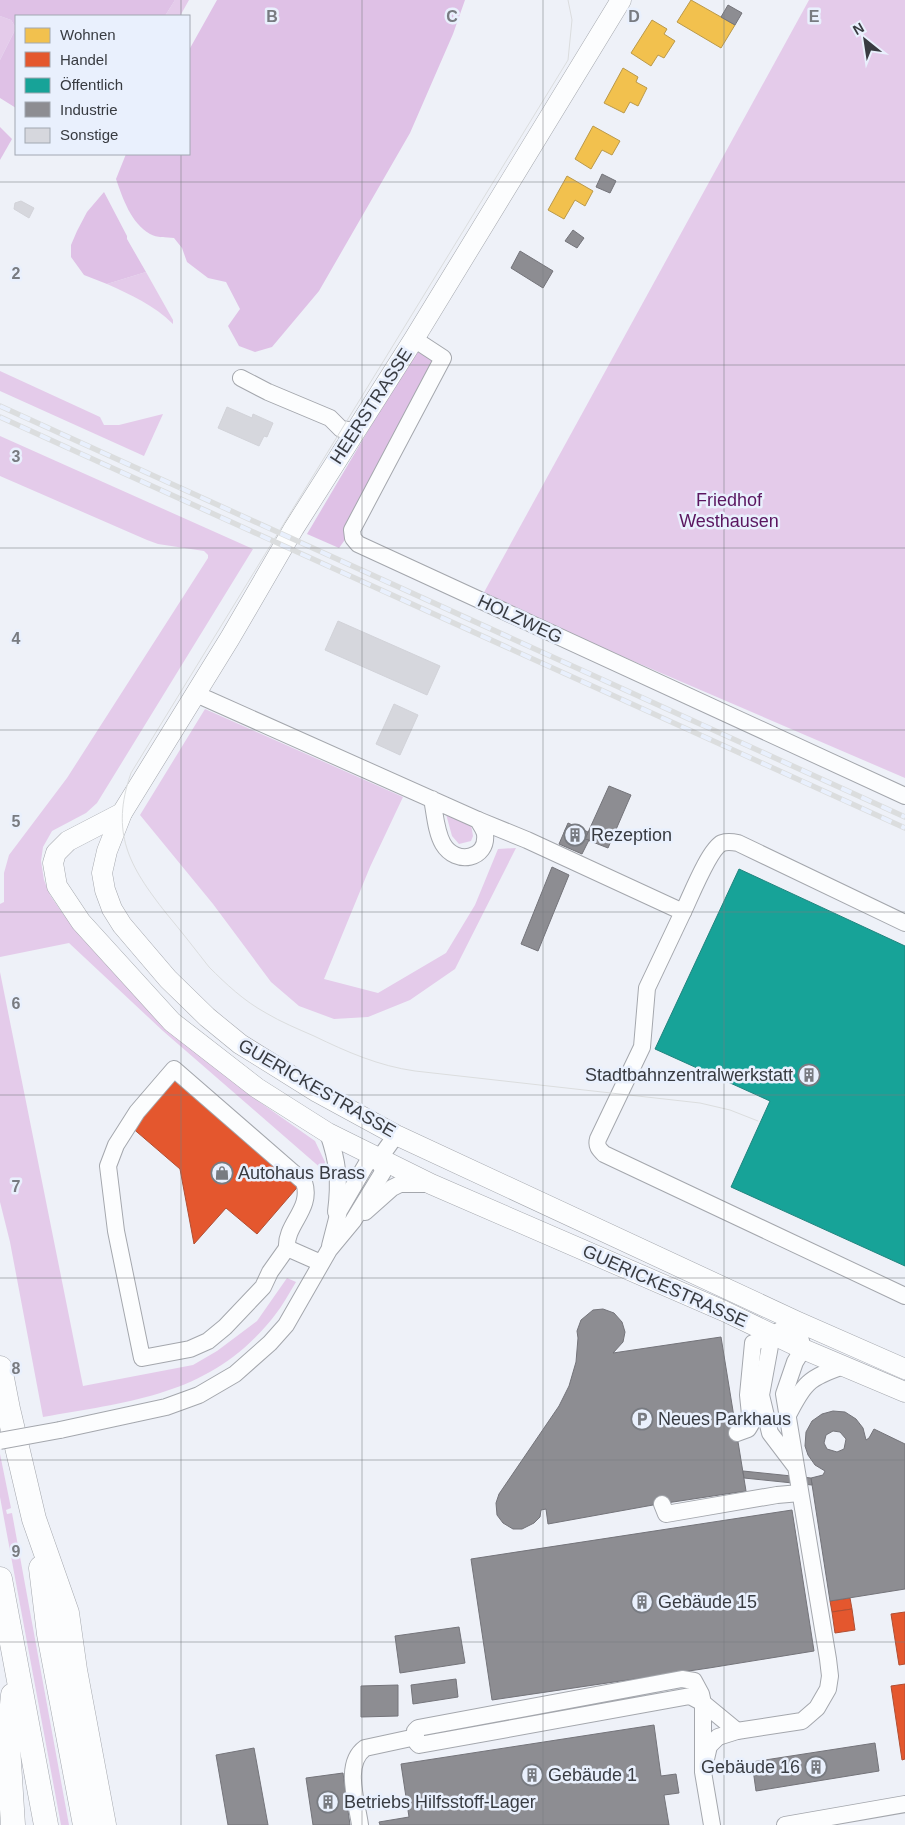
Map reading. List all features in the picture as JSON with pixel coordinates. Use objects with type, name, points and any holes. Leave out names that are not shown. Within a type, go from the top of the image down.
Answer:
[{"type":"highway","points":[[0,1368],[34,1519],[49,1634],[85,1825]]},
{"type":"highway","points":[[34,1519],[67,1613],[84,1669],[118,1825]]},
{"type":"highway","points":[[0,1579],[46,1825]]},
{"type":"highway","points":[[67,1613],[74,1670],[104,1825]]},
{"type":"highway","points":[[13,1825],[8,1746],[15,1664]]},
{"type":"main road","name":"HEERSTRASSE","points":[[122,813],[196,694],[294,528],[414,339],[621,0]]},
{"type":"main road","name":"GUERICKESTRASSE","points":[[122,813],[68,841],[56,853],[53,863],[57,886],[81,922],[172,1022],[257,1088],[328,1133],[431,1184],[724,1311],[803,1349],[905,1392]]},
{"type":"main road","name":"GUERICKESTRASSE","points":[[122,813],[107,851],[102,873],[112,909],[122,925],[168,979],[207,1017],[240,1044],[317,1092],[396,1135],[905,1369]]},
{"type":"lane","name":"HOLZWEG","points":[[414,339],[443,358],[352,530],[352,538],[358,544],[905,796]]},
{"type":"lane","points":[[241,378],[268,392],[330,418],[341,429],[356,431]]},
{"type":"lane","points":[[196,694],[527,840],[683,912]]},
{"type":"lane","points":[[432,799],[443,844],[449,852],[458,858],[468,858],[478,853],[484,845],[485,833],[478,820]]},
{"type":"lane","points":[[905,923],[738,843],[722,843],[712,852],[647,988],[642,1047],[598,1139],[598,1147],[604,1154],[905,1296]]},
{"type":"lane","points":[[174,1068],[304,1182],[307,1191],[306,1201],[290,1232],[287,1248],[270,1272],[263,1288],[208,1341],[190,1349],[142,1358],[116,1231],[108,1166],[116,1145],[137,1112],[174,1068]]},
{"type":"lane","points":[[325,1257],[339,1180],[328,1133]]},
{"type":"lane","points":[[325,1257],[339,1211],[367,1163],[379,1159],[396,1135]]},
{"type":"lane","points":[[0,1441],[166,1407],[199,1395],[235,1374],[270,1343],[286,1325],[325,1257],[367,1210],[392,1188],[405,1184],[431,1184]]},
{"type":"lane","points":[[287,1248],[325,1257]]},
{"type":"lane","points":[[703,1772],[710,1746],[718,1737],[737,1731],[802,1721],[817,1708],[828,1689],[830,1676],[784,1394],[803,1349],[796,1320],[772,1335],[753,1343],[748,1395],[751,1424],[748,1429],[737,1433]]},
{"type":"lane","points":[[772,1335],[761,1395],[770,1433],[795,1466]]},
{"type":"lane","points":[[788,1417],[800,1391],[810,1380],[821,1373],[844,1366]]},
{"type":"lane","points":[[662,1504],[666,1514],[777,1495],[800,1493]]},
{"type":"lane","points":[[360,1825],[353,1768],[359,1752],[365,1748],[416,1737],[419,1745],[690,1696],[703,1703],[737,1731]]},
{"type":"lane","points":[[703,1703],[703,1772],[712,1825]]},
{"type":"lane","points":[[784,1825],[905,1804]]},
{"type":"green space","points":[[175,0],[189,0],[181,15],[166,15]]},
{"type":"green space","name":"Friedhof Westhausen","points":[[809,0],[905,0],[905,778],[482,596]]},
{"type":"green space","points":[[0,16],[11,20],[15,30],[0,60]]},
{"type":"green space","points":[[146,272],[173,320],[173,324],[150,306],[107,284]]},
{"type":"green space","points":[[0,371],[100,417],[104,425],[119,425],[163,414],[144,456],[0,391]]},
{"type":"green space","points":[[0,436],[253,549],[97,803],[86,813],[52,831],[43,847],[41,861],[44,880],[50,895],[63,914],[114,972],[179,1034],[254,1098],[315,1141],[325,1162],[323,1170],[163,1031],[69,943],[0,957],[0,904],[4,902],[4,873],[9,855],[67,778],[208,558],[208,555],[204,551],[158,544],[147,540],[0,476]]},
{"type":"green space","points":[[205,709],[403,797],[370,867],[324,979],[378,993],[446,953],[475,905],[498,849],[516,848],[455,969],[410,1000],[368,1017],[334,1019],[299,1006],[271,982],[213,904],[140,815]]},
{"type":"green space","points":[[446,814],[471,824],[473,836],[471,841],[459,844],[452,836]]},
{"type":"green space","points":[[0,972],[83,1386],[193,1365],[217,1351],[257,1321],[287,1278],[296,1282],[278,1311],[251,1341],[226,1362],[199,1378],[171,1390],[141,1399],[43,1417],[10,1242],[0,1202]]},
{"type":"green space","points":[[0,1454],[11,1508],[6,1510],[7,1514],[12,1513],[69,1825],[61,1825],[0,1497]]},
{"type":"shaded area","points":[[0,0],[175,0],[166,15],[15,15],[15,26],[11,20],[0,16]]},
{"type":"shaded area","points":[[217,0],[465,0],[453,34],[410,133],[319,291],[272,347],[255,352],[239,346],[228,326],[240,309],[226,282],[208,278],[187,262],[182,248],[174,238],[156,236],[143,229],[128,210],[116,179],[126,155],[190,155],[190,48]]},
{"type":"shaded area","points":[[15,30],[15,107],[0,98],[0,60]]},
{"type":"shaded area","points":[[0,127],[12,139],[0,160]]},
{"type":"shaded area","points":[[104,192],[146,272],[107,284],[84,275],[71,257],[71,245],[77,231],[87,212]]},
{"type":"shaded area","points":[[420,343],[443,358],[352,530],[339,548],[307,534]]},
{"type":"building: Wohnen","points":[[691,0],[735,25],[721,48],[677,22]]},
{"type":"building: Wohnen","points":[[652,20],[667,29],[664,34],[675,41],[664,58],[658,55],[651,66],[631,53]]},
{"type":"building: Wohnen","points":[[623,68],[638,77],[636,82],[647,88],[638,106],[630,102],[624,113],[604,103]]},
{"type":"building: Wohnen","points":[[593,126],[620,141],[612,155],[602,150],[591,169],[575,159]]},
{"type":"building: Wohnen","points":[[567,176],[593,191],[585,206],[575,200],[564,219],[548,210]]},
{"type":"building: Handel","points":[[175,1075],[301,1183],[257,1234],[226,1208],[194,1244],[180,1169],[130,1126]]},
{"type":"building: Handel","points":[[850,1598],[852,1609],[832,1612],[830,1601]]},
{"type":"building: Handel","points":[[852,1609],[855,1630],[835,1633],[832,1612]]},
{"type":"building: Handel","points":[[905,1612],[905,1664],[899,1665],[891,1614]]},
{"type":"building: Handel","points":[[905,1684],[905,1759],[902,1760],[891,1686]]},
{"type":"building: Öffentlich","name":"Stadtbahnzentralwerkstatt","points":[[739,869],[905,946],[905,1266],[731,1187],[770,1101],[655,1049]]},
{"type":"building: Industrie","points":[[728,5],[742,13],[735,25],[721,17]]},
{"type":"building: Industrie","points":[[602,174],[616,181],[610,193],[596,187]]},
{"type":"building: Industrie","points":[[573,230],[584,238],[577,248],[565,241]]},
{"type":"building: Industrie","points":[[520,251],[553,271],[543,288],[511,268]]},
{"type":"building: Industrie","points":[[609,786],[631,795],[608,848],[585,839]]},
{"type":"building: Industrie","name":"Rezeption","points":[[568,823],[588,832],[585,839],[589,840],[582,854],[559,844]]},
{"type":"building: Industrie","points":[[552,867],[569,875],[538,951],[521,944]]},
{"type":"building: Industrie","name":"Neues Parkhaus","points":[[603,1309],[614,1313],[622,1322],[625,1332],[623,1342],[613,1353],[721,1337],[746,1491],[548,1524],[546,1509],[541,1510],[540,1517],[534,1523],[522,1529],[513,1529],[503,1523],[497,1515],[496,1503],[499,1494],[559,1406],[569,1386],[576,1362],[577,1331],[581,1320],[593,1310]]},
{"type":"building: Industrie","points":[[833,1411],[845,1412],[856,1419],[863,1428],[866,1440],[874,1429],[905,1444],[905,1589],[830,1601],[811,1478],[823,1475],[825,1471],[815,1465],[808,1455],[805,1446],[806,1432],[812,1421],[822,1414]],"holes":[[[833,1431],[840,1432],[846,1439],[844,1449],[837,1452],[827,1449],[824,1443],[826,1435]]]},
{"type":"building: Industrie","points":[[743,1471],[811,1478],[812,1485],[744,1478]]},
{"type":"building: Industrie","name":"Gebäude 15","points":[[792,1510],[814,1651],[492,1700],[471,1559]]},
{"type":"building: Industrie","points":[[459,1627],[465,1663],[400,1673],[395,1636]]},
{"type":"building: Industrie","points":[[456,1679],[458,1697],[413,1704],[411,1685]]},
{"type":"building: Industrie","points":[[398,1685],[398,1716],[361,1717],[361,1686]]},
{"type":"building: Industrie","name":"Gebäude 1","points":[[654,1725],[661,1776],[676,1774],[679,1793],[664,1795],[669,1825],[380,1825],[379,1822],[409,1817],[401,1764]]},
{"type":"building: Industrie","name":"Gebäude 16","points":[[875,1743],[879,1771],[756,1791],[752,1762]]},
{"type":"building: Industrie","points":[[254,1748],[268,1825],[228,1825],[216,1755]]},
{"type":"building: Industrie","name":"Betriebs Hilfsstoff-Lager","points":[[343,1773],[350,1825],[313,1825],[306,1778]]},
{"type":"building: Sonstige","points":[[21,201],[34,208],[29,218],[14,209],[15,203]]},
{"type":"building: Sonstige","points":[[227,407],[252,418],[253,414],[273,423],[267,437],[264,436],[259,446],[218,428]]},
{"type":"building: Sonstige","points":[[338,621],[440,666],[427,695],[325,650]]},
{"type":"building: Sonstige","points":[[394,704],[418,715],[400,755],[376,744]]},
{"type":"tram line","points":[[568,0],[572,20],[568,60],[131,773],[122,814],[123,831],[133,864],[142,880],[209,967],[250,1003],[272,1016],[339,1048],[363,1058],[402,1069],[700,1103],[730,1110],[758,1121]]},
{"type":"railway","points":[[0,406],[905,817]]},
{"type":"railway","points":[[0,417],[905,828]]},
{"type":"place","name":"Rezeption","points":[[575,835]]},
{"type":"place","name":"Stadtbahnzentralwerkstatt","points":[[809,1075]]},
{"type":"place","name":"Autohaus Brass","points":[[222,1173]]},
{"type":"place","name":"Neues Parkhaus","points":[[642,1419]]},
{"type":"place","name":"Gebäude 15","points":[[642,1602]]},
{"type":"place","name":"Gebäude 16","points":[[816,1767]]},
{"type":"place","name":"Gebäude 1","points":[[532,1775]]},
{"type":"place","name":"Betriebs Hilfsstoff-Lager","points":[[328,1802]]}]
